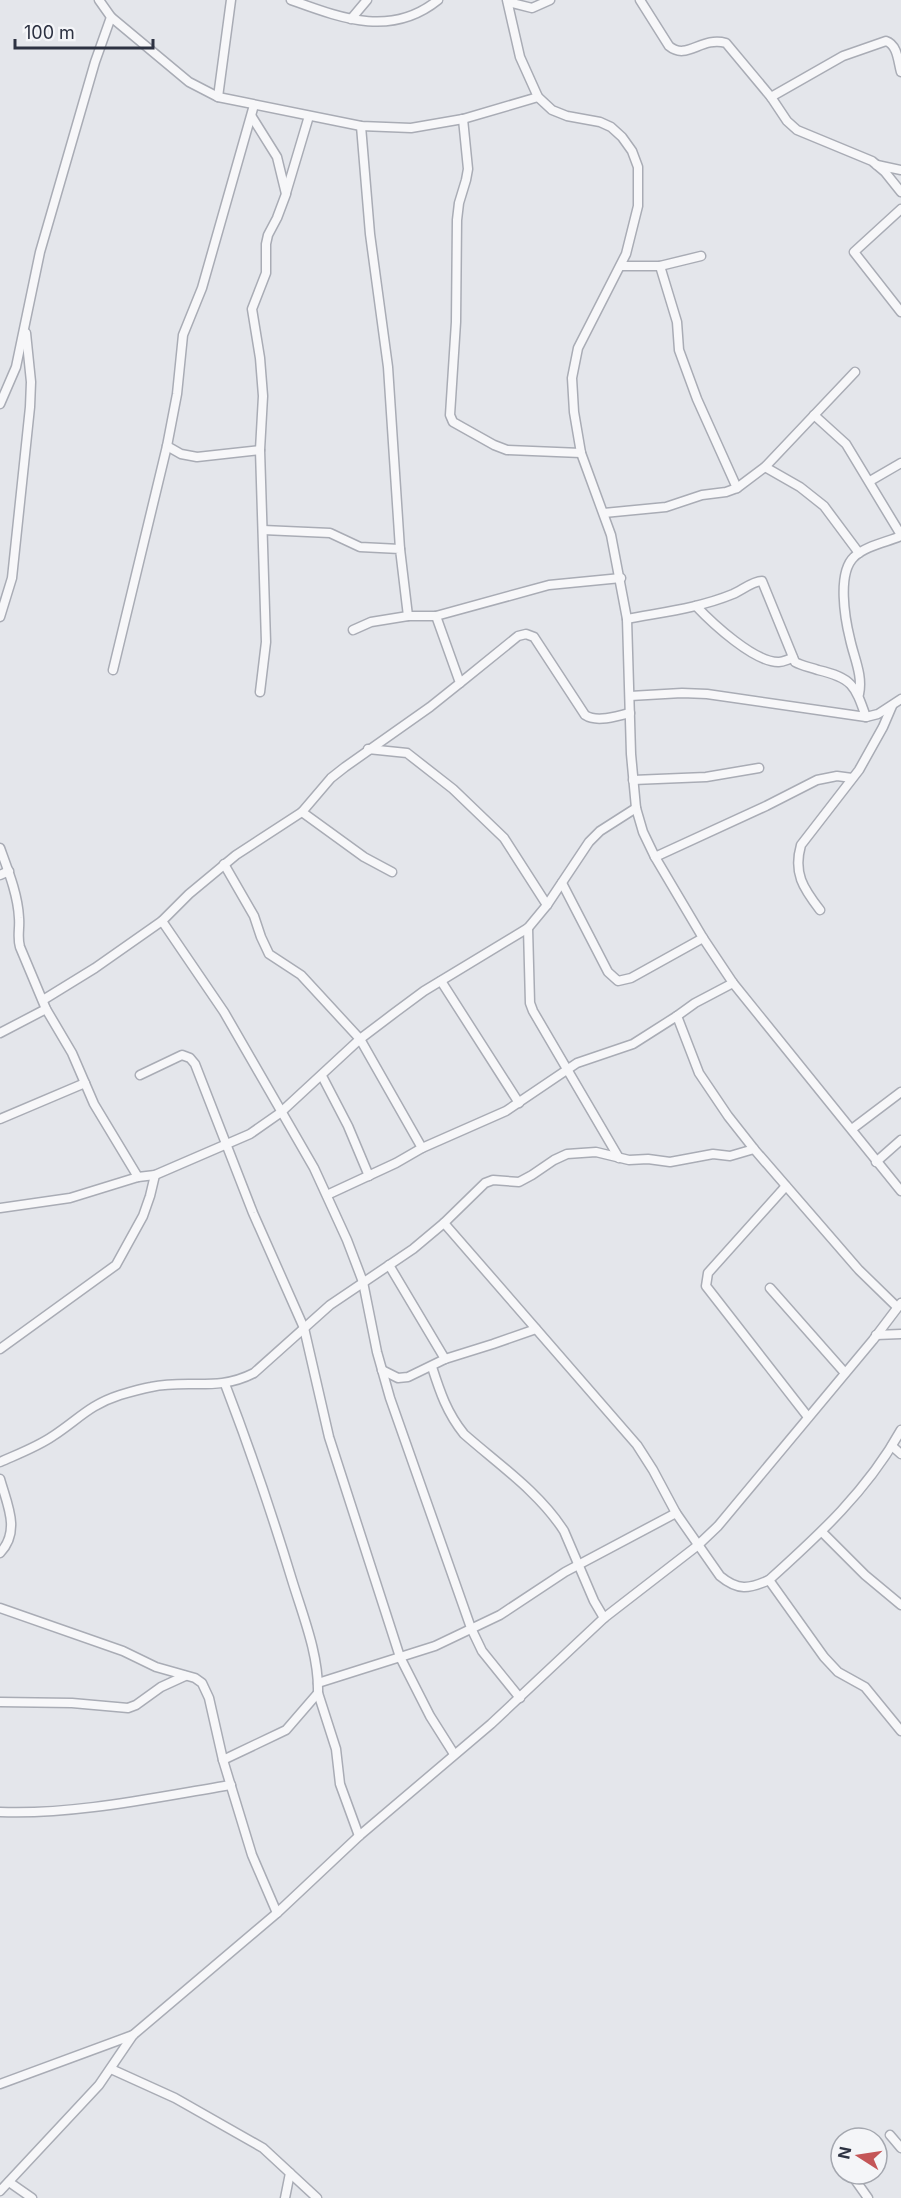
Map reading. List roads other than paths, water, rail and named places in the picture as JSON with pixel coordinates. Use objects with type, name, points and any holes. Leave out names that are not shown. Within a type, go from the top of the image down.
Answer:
[{"type":"street","points":[[99,0],[111,17],[189,82],[218,97],[361,126],[411,128],[463,119],[538,98]]},
{"type":"street","points":[[218,97],[231,0]]},
{"type":"street","points":[[291,0],[338,17],[384,22],[417,14],[438,0]]},
{"type":"street","points":[[351,19],[366,0]]},
{"type":"street","points":[[550,0],[532,8],[508,1],[520,57],[538,98],[552,110],[567,116],[600,122],[611,127],[622,137],[638,167],[638,207],[621,266],[578,348],[572,378],[574,412],[581,453],[604,513],[621,578],[627,619],[633,780],[636,808],[643,832],[655,857],[703,938],[733,983],[901,1191]]},
{"type":"street","points":[[640,0],[669,46],[675,51],[681,52],[710,41],[726,43],[771,97],[787,121],[797,130],[877,165],[901,170]]},
{"type":"street","points":[[0,404],[16,367],[40,252],[111,17]]},
{"type":"street","points":[[771,97],[843,56],[886,41],[891,42],[894,47],[901,72]]},
{"type":"street","points":[[113,670],[167,446],[177,394],[183,335],[202,288],[254,105]]},
{"type":"street","points":[[260,692],[266,642],[260,450],[263,396],[252,309],[266,273],[268,235],[286,194],[309,116]]},
{"type":"street","points":[[252,117],[277,157],[286,194]]},
{"type":"street","points":[[463,119],[468,169],[457,220],[456,322],[450,415],[453,422],[507,450],[581,453]]},
{"type":"street","points":[[361,126],[370,234],[388,367],[400,549],[408,616]]},
{"type":"street","points":[[877,165],[901,192]]},
{"type":"street","points":[[901,209],[854,252],[901,312]]},
{"type":"street","points":[[621,266],[660,266],[700,256]]},
{"type":"street","points":[[660,266],[677,322],[679,350],[697,399],[738,488]]},
{"type":"street","points":[[0,617],[12,578],[30,407],[31,382],[25,326]]},
{"type":"street","points":[[604,513],[666,507],[702,495],[738,488],[765,467],[855,372]]},
{"type":"street","points":[[814,415],[846,444],[901,536],[859,553],[849,562],[844,588],[847,624],[861,679],[858,694]]},
{"type":"street","points":[[167,446],[182,454],[198,457],[260,450]]},
{"type":"street","points":[[870,481],[901,463]]},
{"type":"street","points":[[765,467],[800,487],[824,506],[859,553]]},
{"type":"street","points":[[262,530],[330,533],[360,547],[400,549]]},
{"type":"street","points":[[353,630],[371,622],[408,616],[436,616],[549,585],[621,578]]},
{"type":"street","points":[[627,619],[696,606],[732,594],[759,580],[762,581],[793,658],[801,665],[838,675],[852,684],[866,717]]},
{"type":"street","points":[[696,606],[716,627],[746,649],[778,662],[793,658]]},
{"type":"street","points":[[436,616],[460,682]]},
{"type":"street","points":[[0,1033],[44,1005],[162,921],[224,864],[302,812],[331,778],[368,749],[430,707],[518,636],[526,634],[534,638],[585,715],[590,719],[630,713]]},
{"type":"street","points":[[630,696],[707,694],[866,717],[878,714],[901,699]]},
{"type":"street","points":[[820,910],[802,884],[798,872],[797,858],[801,845],[870,752],[893,704]]},
{"type":"street","points":[[368,749],[407,753],[453,789],[504,838],[547,905]]},
{"type":"street","points":[[633,780],[706,777],[759,768]]},
{"type":"street","points":[[655,857],[817,780],[837,776],[852,778]]},
{"type":"street","points":[[0,1208],[70,1197],[138,1177],[155,1175],[245,1137],[280,1113],[360,1039],[441,981],[528,928],[547,905],[589,842],[600,831],[636,808]]},
{"type":"street","points":[[302,812],[364,857],[392,872]]},
{"type":"street","points":[[0,848],[4,873],[19,918],[18,939],[44,1005],[72,1053],[94,1104],[138,1177]]},
{"type":"street","points":[[224,864],[254,916],[269,954],[301,975],[360,1039],[422,1148]]},
{"type":"street","points":[[562,883],[608,972],[618,981],[631,978],[703,938]]},
{"type":"street","points":[[162,921],[224,1012],[280,1113],[314,1168],[327,1195],[363,1282],[382,1370],[421,1489],[471,1628],[482,1650],[520,1698]]},
{"type":"street","points":[[528,928],[530,1003],[535,1018],[619,1158]]},
{"type":"street","points":[[441,981],[519,1103]]},
{"type":"street","points":[[327,1195],[519,1103],[566,1070],[589,1058],[633,1044],[695,1003],[733,983]]},
{"type":"street","points":[[0,2191],[99,2085],[133,2035],[277,1913],[359,1836],[520,1698],[604,1618],[698,1546],[718,1526],[899,1305],[859,1270],[754,1149],[715,1098],[699,1072],[677,1017]]},
{"type":"street","points":[[140,1075],[182,1054],[195,1064],[228,1145],[252,1213],[304,1328],[328,1437],[400,1657],[430,1716],[454,1754]]},
{"type":"street","points":[[322,1076],[348,1126],[369,1176]]},
{"type":"street","points":[[0,1119],[85,1083]]},
{"type":"street","points":[[852,1129],[901,1092]]},
{"type":"street","points":[[876,1161],[901,1140]]},
{"type":"street","points":[[0,1462],[42,1443],[80,1414],[120,1395],[152,1386],[225,1384],[254,1373],[330,1305],[413,1249],[485,1183],[493,1180],[519,1182],[567,1154],[596,1152],[629,1160],[648,1159],[670,1162],[713,1154],[730,1156],[754,1149]]},
{"type":"street","points":[[0,1349],[116,1265],[147,1207],[155,1175]]},
{"type":"street","points":[[786,1186],[708,1273],[706,1286],[808,1417]]},
{"type":"street","points":[[444,1223],[636,1445],[698,1546],[720,1576],[730,1584],[745,1588],[769,1580],[822,1532],[862,1489],[901,1430]]},
{"type":"street","points":[[389,1265],[445,1359]]},
{"type":"street","points":[[770,1288],[845,1373]]},
{"type":"street","points":[[382,1370],[402,1378],[432,1367],[445,1359],[536,1329]]},
{"type":"street","points":[[876,1335],[901,1334]]},
{"type":"street","points":[[432,1367],[442,1400],[456,1425],[547,1507],[564,1531],[594,1601],[604,1618]]},
{"type":"street","points":[[225,1384],[258,1474],[308,1631],[318,1688],[336,1749],[340,1784],[359,1836]]},
{"type":"street","points":[[892,1446],[901,1454]]},
{"type":"street","points":[[0,1479],[13,1529],[10,1539],[0,1553]]},
{"type":"street","points":[[223,1760],[286,1730],[318,1688],[400,1657],[428,1649],[514,1607],[578,1565],[676,1513]]},
{"type":"street","points":[[822,1532],[865,1575],[901,1605]]},
{"type":"street","points":[[769,1580],[785,1606],[824,1657],[838,1672],[865,1687],[901,1731]]},
{"type":"street","points":[[0,1608],[123,1651],[164,1671],[195,1678],[206,1690],[223,1760],[252,1855],[277,1913]]},
{"type":"street","points":[[0,1702],[72,1703],[128,1708],[161,1687],[186,1676]]},
{"type":"street","points":[[0,1812],[16,1813],[110,1805],[231,1785]]},
{"type":"street","points":[[0,2084],[133,2035]]},
{"type":"street","points":[[111,2069],[175,2098],[263,2148],[317,2198]]},
{"type":"street","points":[[890,2135],[901,2148]]},
{"type":"street","points":[[285,2198],[290,2173]]},
{"type":"street","points":[[9,2182],[32,2198]]}]
